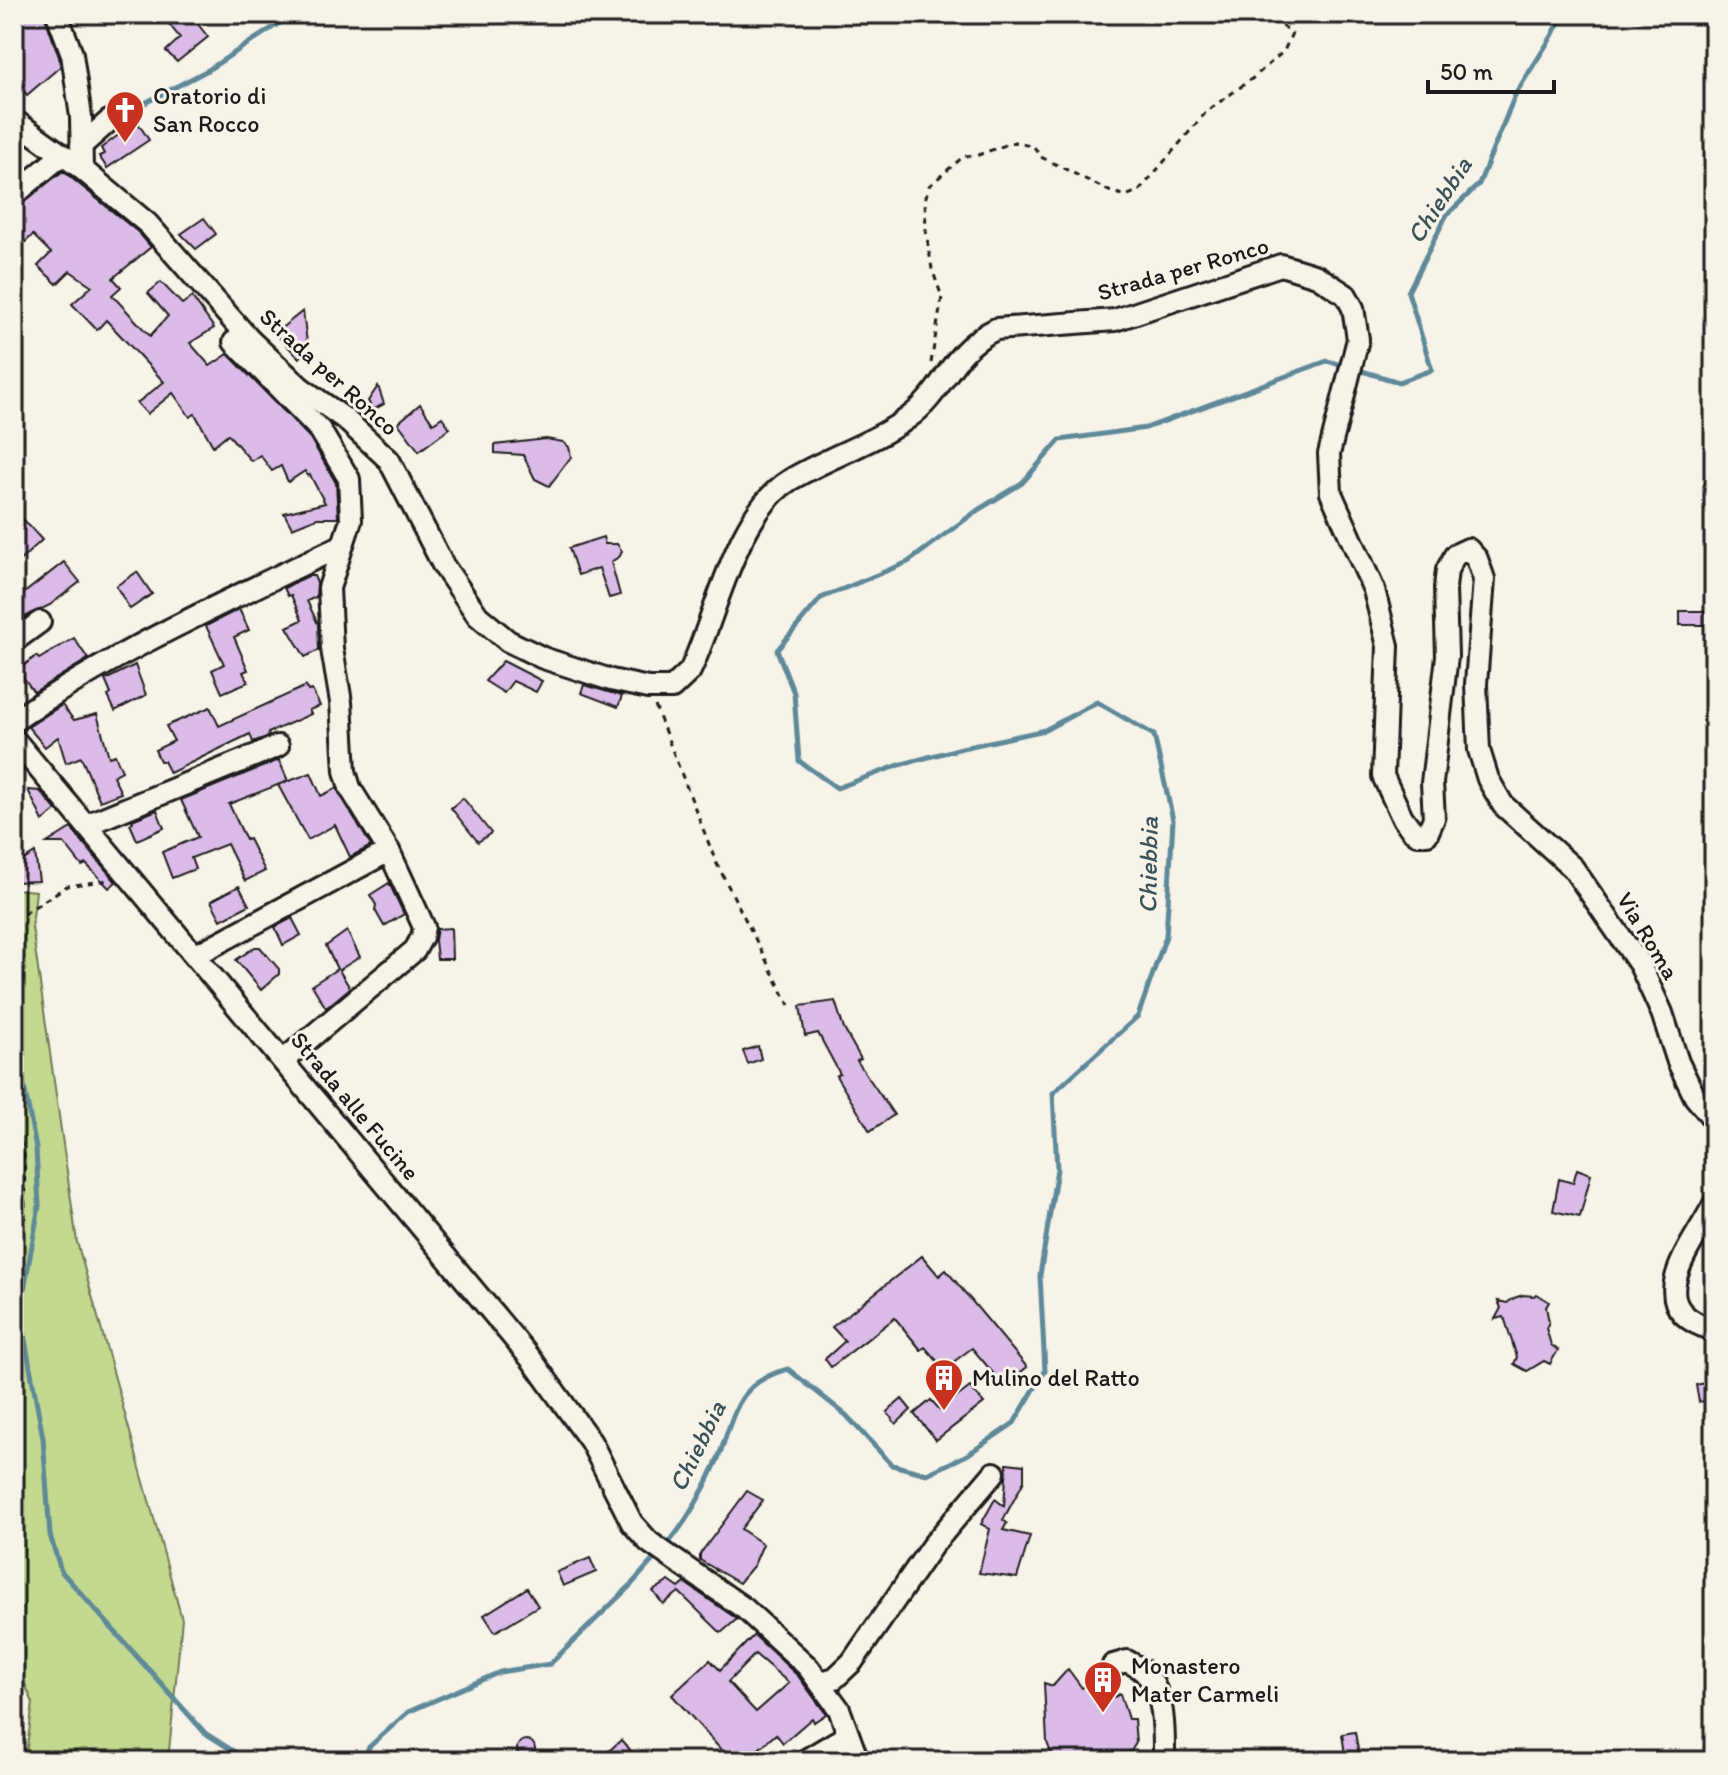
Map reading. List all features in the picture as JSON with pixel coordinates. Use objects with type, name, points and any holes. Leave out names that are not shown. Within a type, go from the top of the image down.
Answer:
[{"type":"street","points":[[57,14],[72,54],[81,117],[82,169]]},
{"type":"street","name":"Strada per Ronco","points":[[14,120],[82,169],[148,224],[270,359],[301,388],[345,419],[389,460],[443,565],[478,616],[508,641],[543,658],[648,688],[672,688],[690,671],[748,527],[764,500],[788,481],[909,418],[933,396],[958,357],[979,337],[996,329],[1115,320],[1281,265],[1317,276],[1346,295],[1353,308],[1358,339],[1329,454],[1331,493],[1374,590],[1388,646],[1383,776],[1411,829],[1417,834],[1427,834],[1434,818],[1432,783],[1447,656],[1447,570],[1455,555],[1468,549],[1477,559],[1484,579],[1476,684],[1479,750],[1488,779],[1503,805],[1573,868]]},
{"type":"street","points":[[81,146],[109,121]]},
{"type":"street","points":[[14,195],[62,155]]},
{"type":"street","points":[[171,253],[176,270],[205,307],[271,382],[320,430],[349,479],[351,520],[329,588],[345,771],[350,788],[389,851],[424,927],[415,950],[284,1060]]},
{"type":"street","points":[[14,721],[115,657],[341,546]]},
{"type":"street","points":[[14,641],[40,622]]},
{"type":"street","name":"Strada alle Fucine","points":[[14,739],[532,1360],[591,1442],[632,1523],[649,1542],[745,1609],[821,1682],[839,1709],[858,1761]]},
{"type":"street","points":[[86,825],[278,746]]},
{"type":"street","points":[[194,956],[389,851]]},
{"type":"street","name":"Via Roma","points":[[1573,868],[1640,965],[1695,1097],[1714,1120]]},
{"type":"street","points":[[1714,1204],[1681,1259],[1675,1276],[1675,1294],[1682,1311],[1694,1324],[1714,1330]]},
{"type":"street","points":[[821,1682],[835,1678],[852,1662],[932,1546],[994,1473]]},
{"type":"street","points":[[1113,1665],[1127,1661],[1144,1671],[1157,1690],[1164,1729],[1164,1761]]},
{"type":"street","points":[[804,1761],[848,1735]]},
{"type":"path","points":[[930,367],[942,297],[932,269],[926,231],[925,200],[929,186],[964,156],[978,155],[1014,142],[1034,147],[1041,157],[1109,191],[1126,196],[1140,190],[1207,111],[1284,51],[1292,33],[1264,14]]},
{"type":"path","points":[[648,688],[716,862],[789,1005]]},
{"type":"path","points":[[14,920],[67,886],[129,877]]},
{"type":"path","points":[[14,1118],[24,1155],[25,1217],[14,1268]]},
{"type":"green space","points":[[14,889],[36,891],[32,927],[77,1242],[182,1619],[168,1761],[25,1761],[33,1703],[14,1658]]},
{"type":"building","points":[[14,14],[44,14],[61,66],[27,95],[14,78]]},
{"type":"building","points":[[161,14],[190,14],[208,37],[177,62],[166,51],[180,38]]},
{"type":"building","name":"Oratorio di San Rocco","points":[[132,114],[149,140],[107,168],[99,156],[104,154],[101,148],[120,134],[118,130],[123,126],[122,120]]},
{"type":"building","points":[[63,171],[139,233],[151,247],[113,278],[121,287],[112,295],[150,336],[168,316],[148,293],[161,282],[182,304],[192,297],[214,328],[190,343],[210,366],[228,354],[310,438],[336,483],[338,518],[317,518],[292,528],[284,513],[325,503],[310,475],[305,471],[288,482],[281,466],[272,471],[260,455],[251,461],[228,434],[213,446],[195,414],[190,417],[173,393],[147,414],[137,403],[164,382],[106,320],[97,330],[72,304],[92,286],[70,271],[57,284],[38,266],[51,253],[33,235],[14,252],[14,209]]},
{"type":"building","points":[[204,218],[216,234],[196,249],[181,234]]},
{"type":"building","points":[[303,311],[308,351],[299,358],[275,333]]},
{"type":"building","points":[[378,386],[384,404],[373,410],[368,401]]},
{"type":"building","points":[[420,404],[433,423],[442,417],[450,428],[419,451],[398,423]]},
{"type":"building","points":[[546,439],[563,442],[569,447],[571,457],[549,486],[535,479],[523,455],[495,453],[495,445]]},
{"type":"building","points":[[14,509],[42,540],[14,566]]},
{"type":"building","points":[[603,537],[605,544],[617,544],[622,551],[611,562],[620,595],[609,598],[599,568],[578,575],[569,548]]},
{"type":"building","points":[[64,562],[80,582],[50,605],[25,617],[14,601]]},
{"type":"building","points":[[137,572],[152,594],[130,609],[116,586]]},
{"type":"building","points":[[314,576],[317,583],[316,597],[307,601],[318,624],[319,650],[305,657],[287,627],[302,620],[291,595],[288,596],[284,588]]},
{"type":"building","points":[[239,609],[249,630],[234,637],[248,670],[243,672],[248,682],[222,693],[212,670],[224,664],[206,626]]},
{"type":"building","points":[[1680,611],[1707,611],[1707,625],[1680,625]]},
{"type":"building","points":[[74,638],[88,659],[34,692],[18,670],[36,656],[39,659]]},
{"type":"building","points":[[503,661],[542,681],[536,692],[513,681],[504,693],[485,681]]},
{"type":"building","points":[[135,665],[146,695],[115,711],[105,680]]},
{"type":"building","points":[[584,685],[622,696],[618,707],[581,693]]},
{"type":"building","points":[[306,686],[308,691],[312,690],[320,706],[309,710],[311,714],[268,733],[269,736],[253,742],[250,734],[170,773],[164,761],[160,761],[155,750],[174,741],[166,726],[210,707],[219,726]]},
{"type":"building","points":[[62,705],[74,720],[97,714],[109,757],[115,755],[122,771],[113,776],[121,793],[100,801],[81,757],[66,763],[58,737],[45,747],[28,727]]},
{"type":"building","points":[[279,760],[288,781],[229,804],[265,871],[245,881],[227,844],[191,858],[195,869],[172,878],[162,852],[198,837],[181,800]]},
{"type":"building","points":[[311,773],[321,796],[337,788],[371,846],[350,857],[335,825],[308,840],[278,785]]},
{"type":"building","points":[[28,790],[40,791],[56,810],[43,821]]},
{"type":"building","points":[[463,798],[491,833],[478,842],[451,808]]},
{"type":"building","points":[[157,810],[164,828],[137,840],[130,824],[132,820]]},
{"type":"building","points":[[71,828],[116,882],[109,888],[86,864],[82,866],[64,843],[47,843]]},
{"type":"building","points":[[35,853],[39,881],[14,882],[14,866]]},
{"type":"building","points":[[389,883],[404,914],[384,926],[370,895]]},
{"type":"building","points":[[239,886],[249,905],[221,920],[211,901]]},
{"type":"building","points":[[292,918],[301,935],[283,945],[275,927]]},
{"type":"building","points":[[451,928],[452,959],[437,959],[437,929]]},
{"type":"building","points":[[347,931],[360,957],[339,970],[350,988],[326,1008],[312,985],[337,969],[326,946]]},
{"type":"building","points":[[260,947],[279,969],[279,974],[261,990],[236,960]]},
{"type":"building","points":[[835,1001],[844,1029],[861,1059],[857,1061],[894,1115],[870,1131],[836,1076],[840,1074],[818,1033],[805,1036],[800,1006]]},
{"type":"building","points":[[758,1046],[761,1059],[748,1064],[743,1051]]},
{"type":"building","points":[[1577,1169],[1591,1174],[1580,1217],[1553,1211],[1559,1179],[1573,1183]]},
{"type":"building","points":[[922,1256],[939,1276],[946,1270],[1027,1367],[1004,1386],[972,1348],[944,1369],[925,1347],[921,1350],[895,1318],[831,1367],[825,1359],[845,1341],[832,1327]]},
{"type":"building","points":[[1536,1294],[1549,1302],[1546,1307],[1549,1322],[1546,1328],[1551,1345],[1558,1350],[1550,1364],[1544,1361],[1527,1371],[1514,1364],[1517,1357],[1504,1317],[1495,1319],[1501,1308],[1498,1301],[1507,1303],[1523,1295]]},
{"type":"building","points":[[1714,1381],[1714,1399],[1699,1402],[1696,1385]]},
{"type":"building","name":"Mulino del Ratto","points":[[970,1387],[984,1403],[936,1440],[914,1414],[931,1400],[940,1410]]},
{"type":"building","name":"Mulino del Ratto","points":[[902,1399],[911,1410],[896,1424],[887,1412]]},
{"type":"building","points":[[1007,1463],[1024,1465],[1024,1481],[1003,1520],[1007,1523],[1003,1530],[1030,1536],[1017,1578],[979,1573],[990,1529],[981,1524],[995,1499],[1004,1506]]},
{"type":"building","points":[[747,1491],[763,1500],[741,1529],[763,1544],[754,1565],[739,1583],[700,1560],[700,1554]]},
{"type":"building","points":[[590,1558],[596,1572],[563,1586],[557,1572]]},
{"type":"building","points":[[669,1581],[679,1588],[685,1583],[737,1619],[721,1633],[679,1592],[663,1604],[653,1591]]},
{"type":"building","points":[[527,1588],[538,1606],[495,1632],[484,1615]]},
{"type":"building","points":[[754,1635],[798,1676],[826,1714],[814,1722],[812,1718],[783,1743],[776,1734],[745,1761],[731,1761],[672,1695],[710,1660],[720,1670]],"holes":[[[755,1654],[789,1683],[756,1712],[728,1682]]]},
{"type":"building","name":"Monastero Mater Carmeli","points":[[1068,1669],[1082,1688],[1100,1676],[1114,1697],[1120,1694],[1128,1719],[1134,1719],[1136,1743],[1131,1751],[1100,1761],[1054,1761],[1047,1742],[1044,1683],[1053,1686]]},
{"type":"building","points":[[1355,1732],[1360,1761],[1346,1761],[1342,1734]]},
{"type":"building","points":[[526,1740],[535,1749],[526,1758],[517,1749]]},
{"type":"building","points":[[621,1740],[640,1761],[598,1761]]},
{"type":"waterway","points":[[122,115],[208,70],[298,14]]},
{"type":"waterway","name":"Chiebbia","points":[[1355,369],[1399,382],[1432,370],[1408,292],[1446,216],[1479,184],[1516,93],[1563,14]]},
{"type":"waterway","name":"Chiebbia","points":[[666,1546],[707,1483],[739,1403],[747,1392],[770,1375],[788,1369],[846,1415],[892,1465],[927,1474],[967,1455],[1014,1423],[1045,1371],[1040,1275],[1057,1169],[1053,1093],[1138,1016],[1166,936],[1173,820],[1154,735],[1097,702],[1045,730],[899,765],[837,788],[799,761],[794,693],[777,650],[821,598],[908,562],[978,510],[1022,483],[1060,440],[1146,428],[1327,361],[1345,366]]},
{"type":"waterway","points":[[14,1035],[36,1148],[39,1206],[20,1312],[43,1438],[50,1535],[61,1571],[205,1733],[249,1761]]},
{"type":"waterway","name":"Chiebbia","points":[[363,1761],[369,1747],[408,1712],[500,1672],[550,1664],[630,1586],[659,1553]]},
{"type":"waterway","points":[[325,1761],[366,1755]]},
{"type":"place","name":"Oratorio di San Rocco","points":[[125,144]]},
{"type":"place","name":"Mulino del Ratto","points":[[944,1412]]},
{"type":"place","name":"Monastero Mater Carmeli","points":[[1103,1714]]}]
